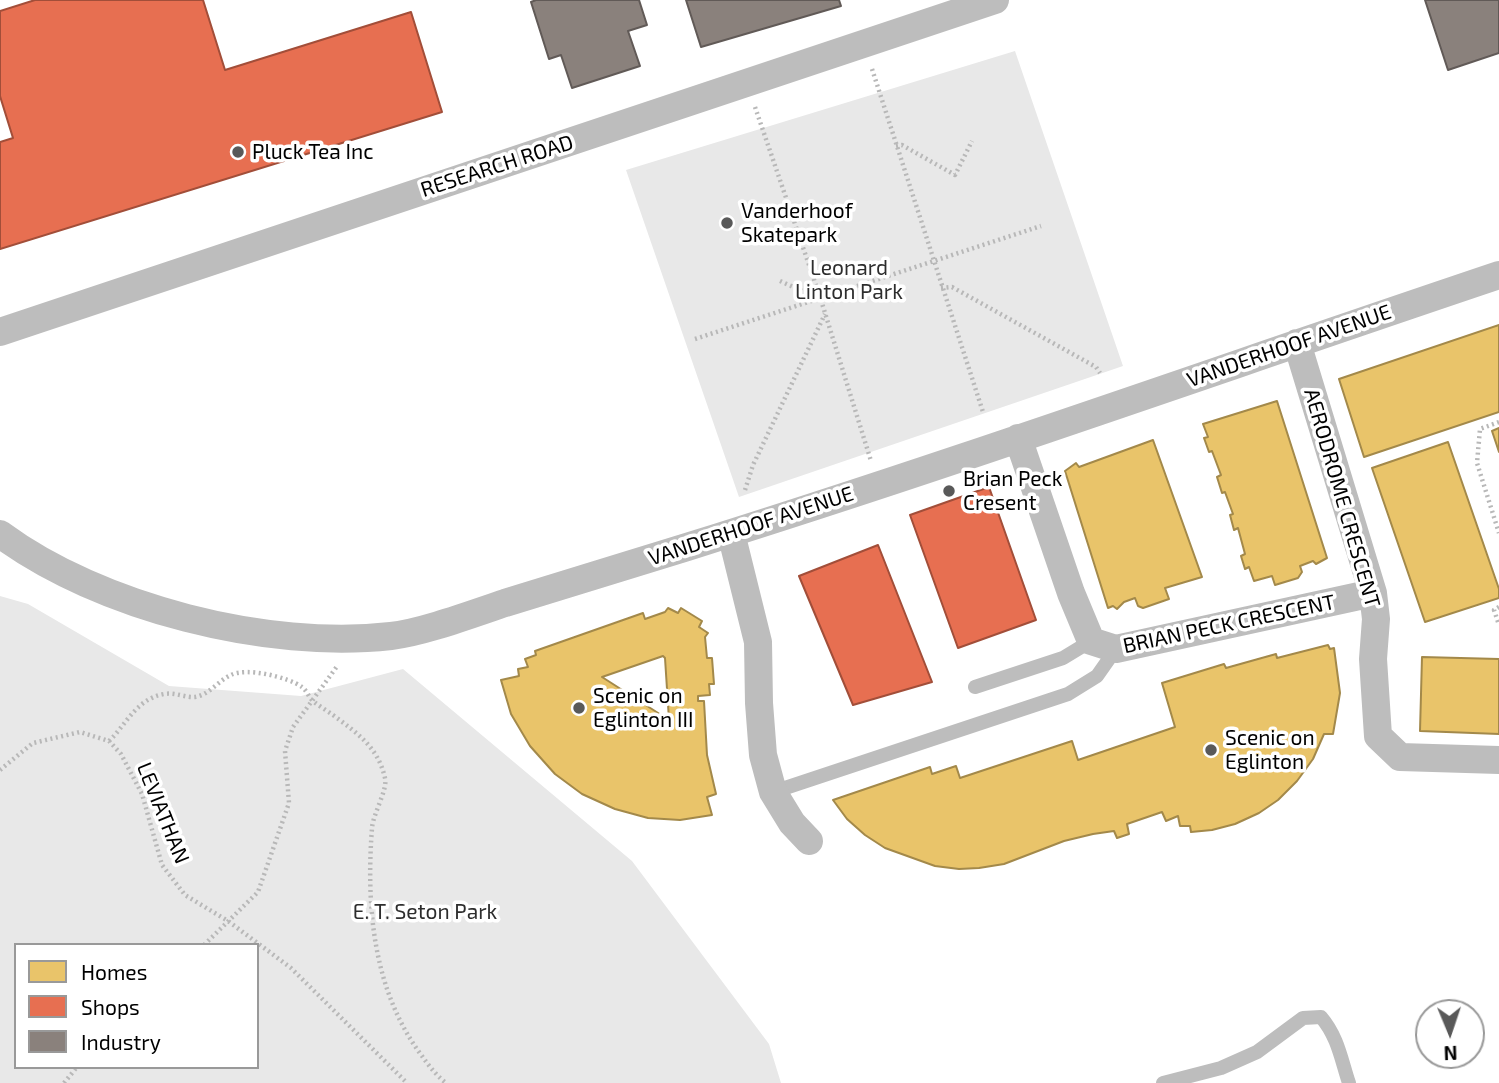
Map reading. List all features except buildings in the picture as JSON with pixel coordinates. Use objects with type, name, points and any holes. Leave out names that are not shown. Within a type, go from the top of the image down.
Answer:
[{"type":"street","name":"RESEARCH ROAD","points":[[0,332],[995,0]]},
{"type":"street","name":"VANDERHOOF AVENUE","points":[[0,534],[23,551],[146,607],[271,635],[350,639],[395,636],[732,533],[1499,275]]},
{"type":"street","name":"AERODROME CRESCENT","points":[[1297,343],[1373,593],[1376,619],[1373,659],[1378,736],[1400,757],[1499,760]]},
{"type":"street","name":"BRIAN PECK CRESCENT","points":[[1018,438],[1071,593],[1103,645],[1373,593]]},
{"type":"street","points":[[732,533],[758,642],[763,755],[773,792],[792,823],[809,841]]},
{"type":"lane","points":[[773,792],[1068,694],[1097,676],[1103,645],[975,687]]},
{"type":"lane","points":[[1163,1083],[1221,1068],[1257,1052],[1303,1018],[1321,1017],[1338,1044],[1349,1083]]},
{"type":"path","points":[[865,44],[983,412]]},
{"type":"path","points":[[747,83],[821,300],[866,447]]},
{"type":"path","points":[[896,146],[902,145],[955,175],[972,141]]},
{"type":"path","points":[[695,339],[1041,226]]},
{"type":"path","points":[[780,281],[821,300]]},
{"type":"path","points":[[942,288],[952,287],[1096,367],[1100,373]]},
{"type":"path","points":[[745,490],[825,313]]},
{"type":"path","points":[[1499,422],[1480,429],[1477,463],[1499,533]]},
{"type":"path","points":[[1499,607],[1494,610],[1499,625]]},
{"type":"path","points":[[206,943],[258,892],[289,803],[285,751],[293,727],[336,669],[350,639]]},
{"type":"path","points":[[0,770],[33,743],[80,732],[109,741],[123,721],[141,705],[161,694],[180,693],[195,697],[216,687],[231,675],[249,670],[303,688],[312,701],[364,739],[379,757],[387,782],[372,820],[370,843],[370,903],[375,949],[396,1016],[412,1043],[437,1076],[446,1083]]},
{"type":"path","name":"LEVIATHAN","points":[[109,741],[121,754],[142,794],[162,865],[185,895],[257,943]]},
{"type":"path","name":"LEVIATHAN","points":[[259,944],[291,968],[407,1083]]},
{"type":"green space","name":"Leonard Linton Park","points":[[1015,51],[1123,366],[739,497],[626,170]]},
{"type":"green space","name":"E. T. Seton Park","points":[[0,596],[28,604],[169,686],[301,696],[403,669],[632,861],[769,1044],[781,1083],[0,1083]]},
{"type":"place","name":"Pluck Tea Inc","points":[[238,152]]},
{"type":"place","name":"Vanderhoof Skatepark","points":[[727,223]]},
{"type":"place","name":"Brian Peck Cresent","points":[[949,491]]},
{"type":"place","name":"Scenic on Eglinton III","points":[[579,708]]},
{"type":"place","name":"Scenic on Eglinton","points":[[1211,750]]}]
